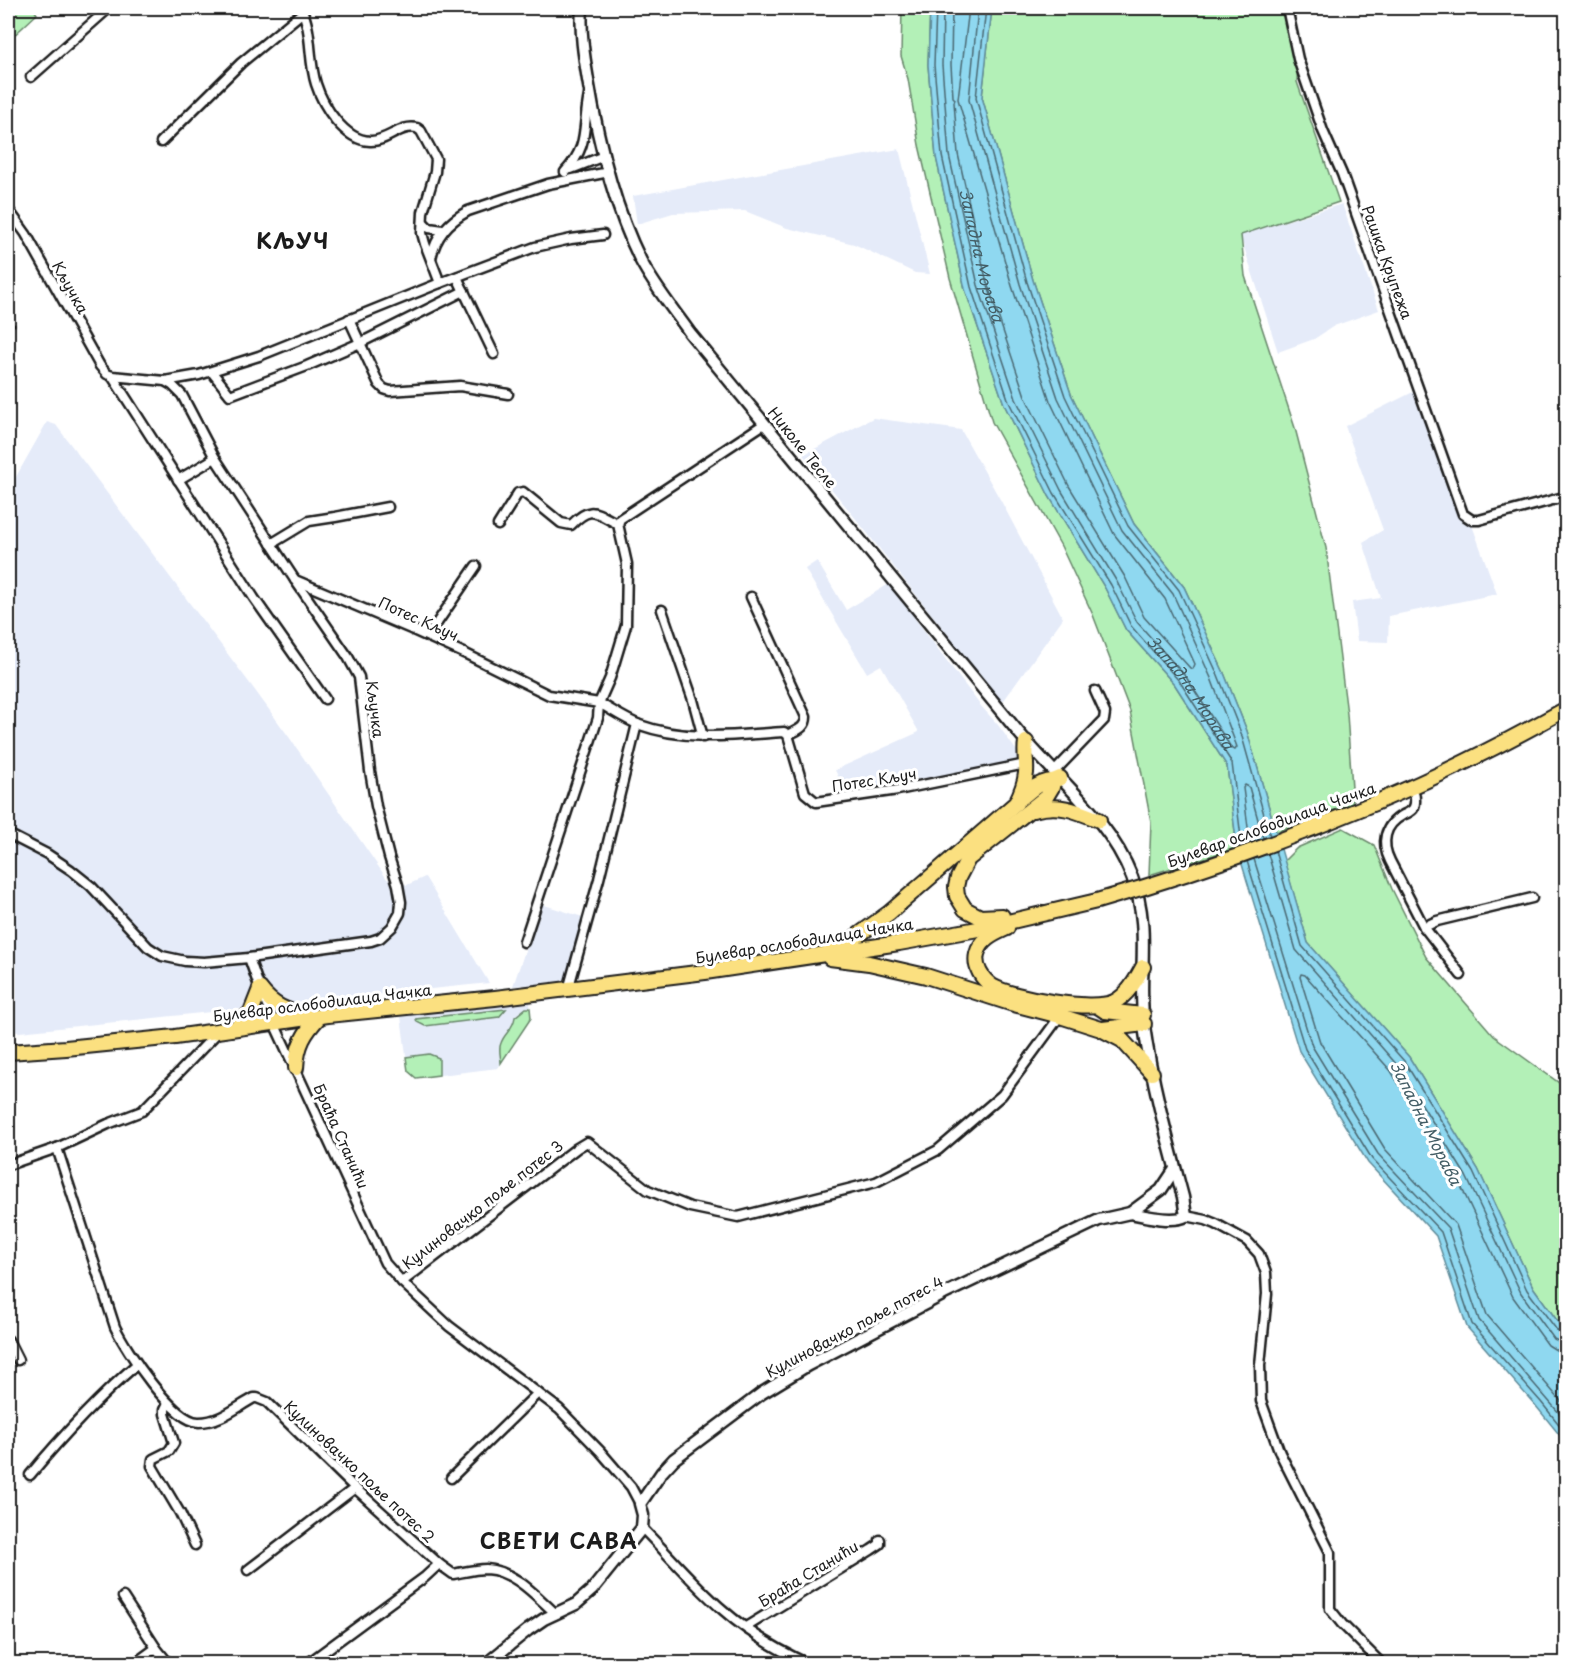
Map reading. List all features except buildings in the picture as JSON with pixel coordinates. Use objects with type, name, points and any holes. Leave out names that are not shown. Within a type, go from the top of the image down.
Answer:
[{"type":"main road","name":"Булевар ослободилаца Чачка","points":[[8,1052],[100,1045],[320,1016],[568,990],[705,972],[899,944],[1022,918],[1153,885],[1244,855],[1413,787],[1566,709]]},
{"type":"main road","points":[[1016,802],[1025,782],[1026,742]]},
{"type":"main road","points":[[821,955],[853,939],[889,913],[1016,802],[1035,787],[1056,778]]},
{"type":"main road","points":[[1022,918],[975,915],[965,909],[959,901],[956,887],[962,868],[968,859],[1046,797],[1053,788],[1056,778]]},
{"type":"main road","points":[[1029,812],[1056,807],[1080,812],[1099,820]]},
{"type":"main road","points":[[1022,918],[1012,926],[990,936],[982,944],[978,953],[976,962],[983,978],[999,989],[1072,1005],[1106,1005],[1123,996],[1143,967]]},
{"type":"main road","points":[[821,955],[926,976],[1101,1029],[1122,1040],[1152,1073]]},
{"type":"main road","points":[[235,1028],[251,1012],[260,989],[278,1007],[292,1012],[320,1016]]},
{"type":"main road","points":[[1095,1005],[1105,1011],[1144,1020]]},
{"type":"main road","points":[[296,1068],[298,1047],[305,1033],[320,1016]]},
{"type":"main road","points":[[1101,1029],[1144,1020]]},
{"type":"street","points":[[31,77],[109,8]]},
{"type":"street","name":"Николе Тесле","points":[[582,8],[583,47],[600,142],[626,225],[641,260],[656,286],[690,333],[1026,742],[1056,778],[1099,820],[1119,847],[1140,904],[1144,936],[1143,967]]},
{"type":"street","name":"Рашка Крупежа","points":[[1287,8],[1298,59],[1323,131],[1342,174],[1463,514],[1472,520],[1479,520],[1560,498],[1566,499]]},
{"type":"street","points":[[161,142],[241,63],[302,10],[310,33],[316,84],[329,111],[343,129],[359,139],[377,141],[409,127],[417,128],[435,153],[437,164],[423,212],[422,233],[440,283]]},
{"type":"street","points":[[565,172],[575,161],[582,145],[590,90]]},
{"type":"street","points":[[548,184],[575,166],[604,156]]},
{"type":"street","points":[[431,258],[443,230],[468,211],[548,184],[609,172]]},
{"type":"street","name":"Кључка","points":[[8,209],[26,234],[100,366],[107,375],[112,376],[254,598],[325,699]]},
{"type":"street","points":[[423,222],[429,228],[443,230]]},
{"type":"street","points":[[112,376],[165,381],[212,372],[259,356],[535,247],[603,235]]},
{"type":"street","points":[[457,277],[494,354]]},
{"type":"street","points":[[212,372],[230,395],[360,343],[464,291]]},
{"type":"street","points":[[349,319],[379,384],[384,389],[390,391],[460,386],[507,394]]},
{"type":"street","name":"Кључка","points":[[165,381],[182,395],[215,458],[359,677],[374,794],[401,902],[400,913],[392,927],[385,934],[371,941],[249,958]]},
{"type":"street","points":[[524,942],[598,718],[599,703],[610,678],[626,624],[627,564],[618,524],[620,519],[764,424]]},
{"type":"street","points":[[178,480],[215,458]]},
{"type":"street","points":[[498,525],[518,493],[523,492],[561,523],[571,525],[586,512],[592,512],[618,524]]},
{"type":"street","points":[[272,544],[309,521],[388,507]]},
{"type":"street","points":[[428,636],[476,566]]},
{"type":"street","name":"Потес Кључ","points":[[295,580],[428,636],[549,695],[599,703],[637,724],[661,732],[703,737],[784,732],[789,735],[805,793],[816,802],[898,790],[1026,764]]},
{"type":"street","points":[[751,597],[806,717],[801,728],[789,735]]},
{"type":"street","points":[[662,610],[693,700],[703,737]]},
{"type":"street","points":[[1056,778],[1104,720],[1105,713],[1095,691]]},
{"type":"street","points":[[568,990],[599,879],[637,724]]},
{"type":"street","points":[[1413,787],[1414,807],[1388,828],[1385,833],[1385,844],[1390,861],[1425,927],[1461,975]]},
{"type":"street","points":[[8,834],[71,870],[91,886],[148,947],[162,956],[204,962],[249,958]]},
{"type":"street","points":[[1425,927],[1437,921],[1532,898]]},
{"type":"street","name":"Браћа Станићи","points":[[249,958],[274,1023],[385,1263],[449,1326],[559,1409],[631,1486],[640,1504]]},
{"type":"street","points":[[1143,967],[1144,1020],[1152,1073],[1186,1216],[1216,1224],[1247,1241],[1259,1254],[1266,1273],[1267,1294],[1260,1365],[1261,1401],[1280,1453],[1330,1552],[1330,1609],[1382,1664]]},
{"type":"street","name":"Кулиновачко поље потес 3","points":[[402,1282],[587,1142],[648,1190],[690,1208],[738,1217],[876,1182],[938,1150],[1002,1095],[1060,1016]]},
{"type":"street","points":[[8,1165],[57,1148],[142,1111],[219,1031]]},
{"type":"street","name":"Кулиновачко поље потес 2","points":[[57,1148],[115,1327],[137,1364],[168,1403],[188,1419],[200,1422],[221,1417],[254,1398],[262,1399],[439,1564],[453,1574],[484,1569],[509,1576],[522,1584],[556,1614]]},
{"type":"street","name":"Кулиновачко поље потес 4","points":[[1130,1213],[1161,1190],[1175,1168]]},
{"type":"street","name":"Кулиновачко поље потес 4","points":[[640,1504],[674,1459],[762,1393],[808,1365],[944,1294],[1099,1220],[1130,1213],[1178,1219],[1186,1216]]},
{"type":"street","points":[[8,1340],[18,1360]]},
{"type":"street","points":[[30,1475],[65,1433],[101,1396],[137,1364]]},
{"type":"street","points":[[451,1478],[538,1393]]},
{"type":"street","points":[[168,1403],[165,1414],[174,1443],[169,1451],[153,1460],[152,1466],[180,1513],[195,1545]]},
{"type":"street","points":[[248,1570],[355,1488]]},
{"type":"street","points":[[486,1664],[528,1630],[544,1619],[576,1604],[592,1590],[642,1528],[643,1515],[640,1504]]},
{"type":"street","points":[[642,1528],[722,1609],[746,1627],[808,1664]]},
{"type":"street","name":"Браћа Станићи","points":[[746,1627],[871,1550],[880,1544],[880,1540]]},
{"type":"street","points":[[307,1664],[425,1577],[439,1564]]},
{"type":"street","points":[[123,1597],[169,1664]]},
{"type":"street","points":[[134,1664],[156,1648]]},
{"type":"shaded area","points":[[899,149],[930,274],[915,273],[854,244],[787,228],[745,211],[673,213],[637,224],[633,196]]},
{"type":"shaded area","points":[[1342,204],[1379,310],[1334,326],[1314,339],[1278,352],[1240,235]]},
{"type":"shaded area","points":[[1413,392],[1456,510],[1469,517],[1497,594],[1389,616],[1388,642],[1357,641],[1352,602],[1381,598],[1363,542],[1383,530],[1345,426]]},
{"type":"shaded area","points":[[873,418],[961,430],[1063,618],[1002,703],[803,455]]},
{"type":"shaded area","points":[[47,422],[56,425],[251,685],[387,879],[407,885],[425,877],[489,983],[20,1032],[8,1031],[8,491]]},
{"type":"shaded area","points":[[817,561],[846,610],[889,584],[1026,764],[848,798],[835,770],[919,732],[881,665],[867,673],[805,569]]},
{"type":"shaded area","points":[[541,904],[586,918],[568,981],[513,986]]},
{"type":"shaded area","points":[[530,1003],[531,1018],[498,1068],[416,1078],[408,1071],[401,1016]]},
{"type":"green space","points":[[8,8],[33,8],[37,14],[8,41]]},
{"type":"green space","points":[[902,8],[930,8],[928,65],[936,157],[965,289],[1004,404],[1049,496],[1105,588],[1126,630],[1175,685],[1227,766],[1237,848],[1149,875],[1151,822],[1130,711],[1093,615],[1061,546],[992,422],[950,278],[919,145],[908,79],[901,56]]},
{"type":"green space","points":[[992,8],[1287,8],[1298,59],[1297,82],[1339,202],[1241,235],[1245,276],[1295,428],[1326,548],[1347,714],[1353,803],[1276,832],[1247,731],[1224,673],[1184,587],[1134,524],[1071,394],[1033,280],[982,97]]},
{"type":"green space","points":[[1343,828],[1374,845],[1392,889],[1426,957],[1494,1036],[1566,1088],[1566,1333],[1533,1287],[1478,1169],[1409,1057],[1308,943],[1284,861],[1297,848]]},
{"type":"green space","points":[[526,1008],[530,1008],[531,1018],[501,1063],[500,1048],[503,1039],[513,1025],[515,1017]]},
{"type":"green space","points":[[506,1009],[499,1017],[425,1026],[416,1019]]},
{"type":"green space","points":[[429,1054],[439,1058],[439,1075],[416,1078],[408,1071],[406,1057]]},
{"type":"water","name":"Западна Морава","points":[[930,8],[992,8],[982,97],[1033,280],[1071,394],[1134,524],[1184,587],[1224,673],[1247,731],[1308,943],[1409,1057],[1478,1169],[1533,1287],[1566,1333],[1566,1443],[1467,1327],[1436,1236],[1368,1163],[1299,1051],[1237,848],[1227,766],[1175,685],[1126,630],[1105,588],[1049,496],[1004,404],[965,289],[936,157],[928,65]]},
{"type":"railway","points":[[8,325],[14,325]]},
{"type":"district","name":"КЉУЧ","points":[[293,240]]},
{"type":"district","name":"СВЕТИ САВА","points":[[559,1540]]}]
